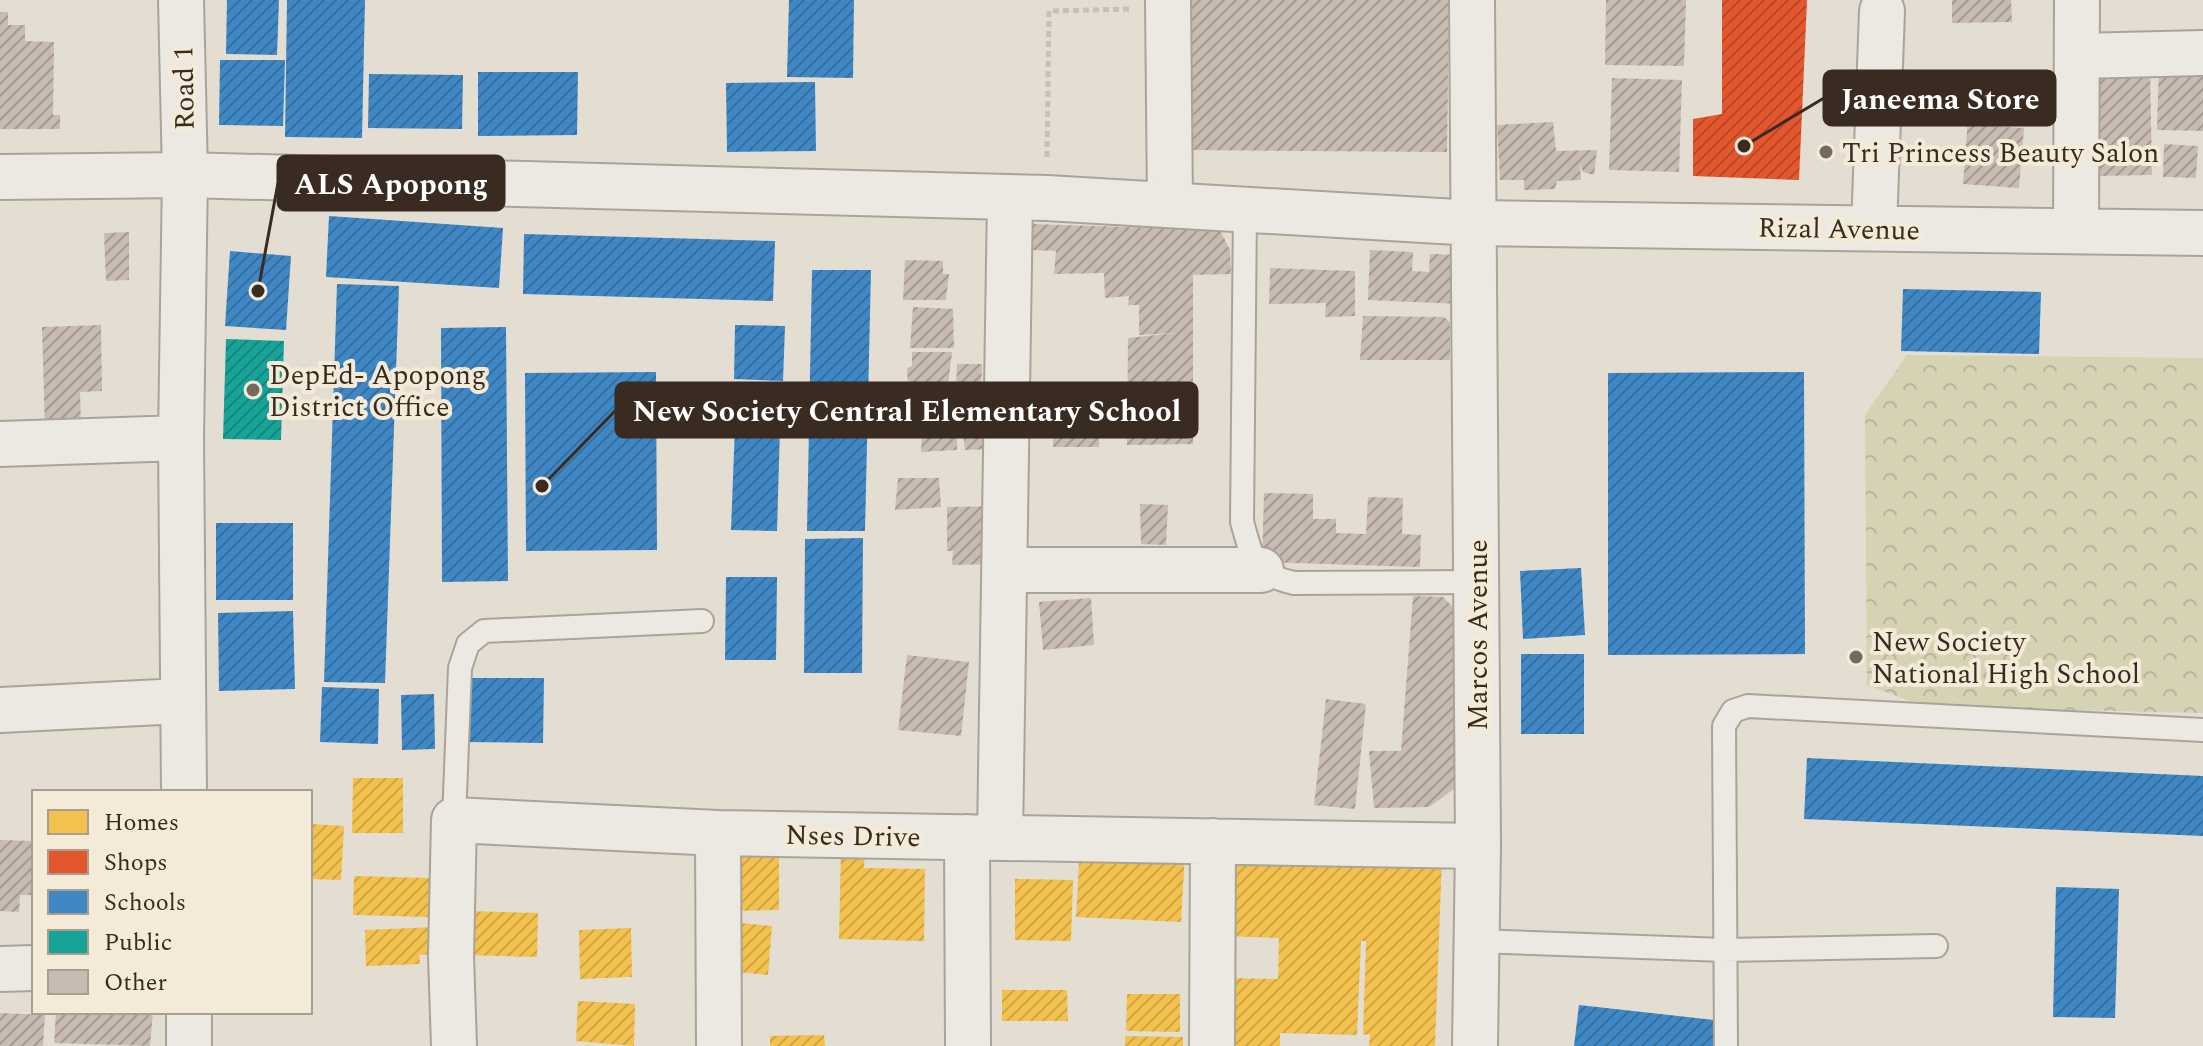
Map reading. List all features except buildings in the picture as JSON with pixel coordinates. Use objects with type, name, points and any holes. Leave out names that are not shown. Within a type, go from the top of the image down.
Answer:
[{"type":"street","name":"Road 1","points":[[181,0],[185,175],[181,438],[184,790]]},
{"type":"street","name":"Marcos Avenue","points":[[1472,0],[1478,846],[1475,1046]]},
{"type":"street","points":[[2076,231],[2077,0]]},
{"type":"street","points":[[1168,4],[1170,204]]},
{"type":"street","points":[[1874,228],[1882,11]]},
{"type":"street","points":[[2077,56],[2203,53]]},
{"type":"street","name":"Rizal Avenue","points":[[0,177],[185,175],[1028,199],[1170,204],[1474,223],[2203,233]]},
{"type":"street","points":[[968,1046],[1005,570],[1028,199]]},
{"type":"street","points":[[0,444],[181,438]]},
{"type":"street","points":[[1005,570],[1261,570]]},
{"type":"street","points":[[0,710],[181,701]]},
{"type":"street","points":[[454,820],[451,956],[454,1046]]},
{"type":"street","name":"Nses Drive","points":[[454,820],[718,833],[1478,846]]},
{"type":"street","points":[[718,833],[719,1046]]},
{"type":"street","points":[[1212,1046],[1213,841]]},
{"type":"street","points":[[0,969],[32,968]]},
{"type":"street","points":[[189,1014],[189,1046]]},
{"type":"lane","points":[[1245,209],[1242,522],[1253,561],[1270,578],[1294,583],[1476,582]]},
{"type":"lane","points":[[454,820],[460,668],[468,644],[476,637],[484,631],[702,621]]},
{"type":"lane","points":[[1726,1046],[1724,726],[1733,711],[1748,706],[2203,730]]},
{"type":"lane","points":[[1476,941],[1725,950],[1936,946]]},
{"type":"path","points":[[1028,199],[1049,11],[1168,4]]},
{"type":"green space","points":[[1907,355],[2203,358],[2203,713],[1926,707],[1867,685],[1865,415]]},
{"type":"place","name":"Janeema Store","points":[[1744,146]]},
{"type":"place","name":"Tri Princess Beauty Salon","points":[[1826,152]]},
{"type":"place","name":"ALS Apopong","points":[[258,291]]},
{"type":"place","name":"DepEd- Apopong District Office","points":[[253,390]]},
{"type":"place","name":"New Society Central Elementary School","points":[[542,486]]},
{"type":"place","name":"New Society National High School","points":[[1856,657]]}]
